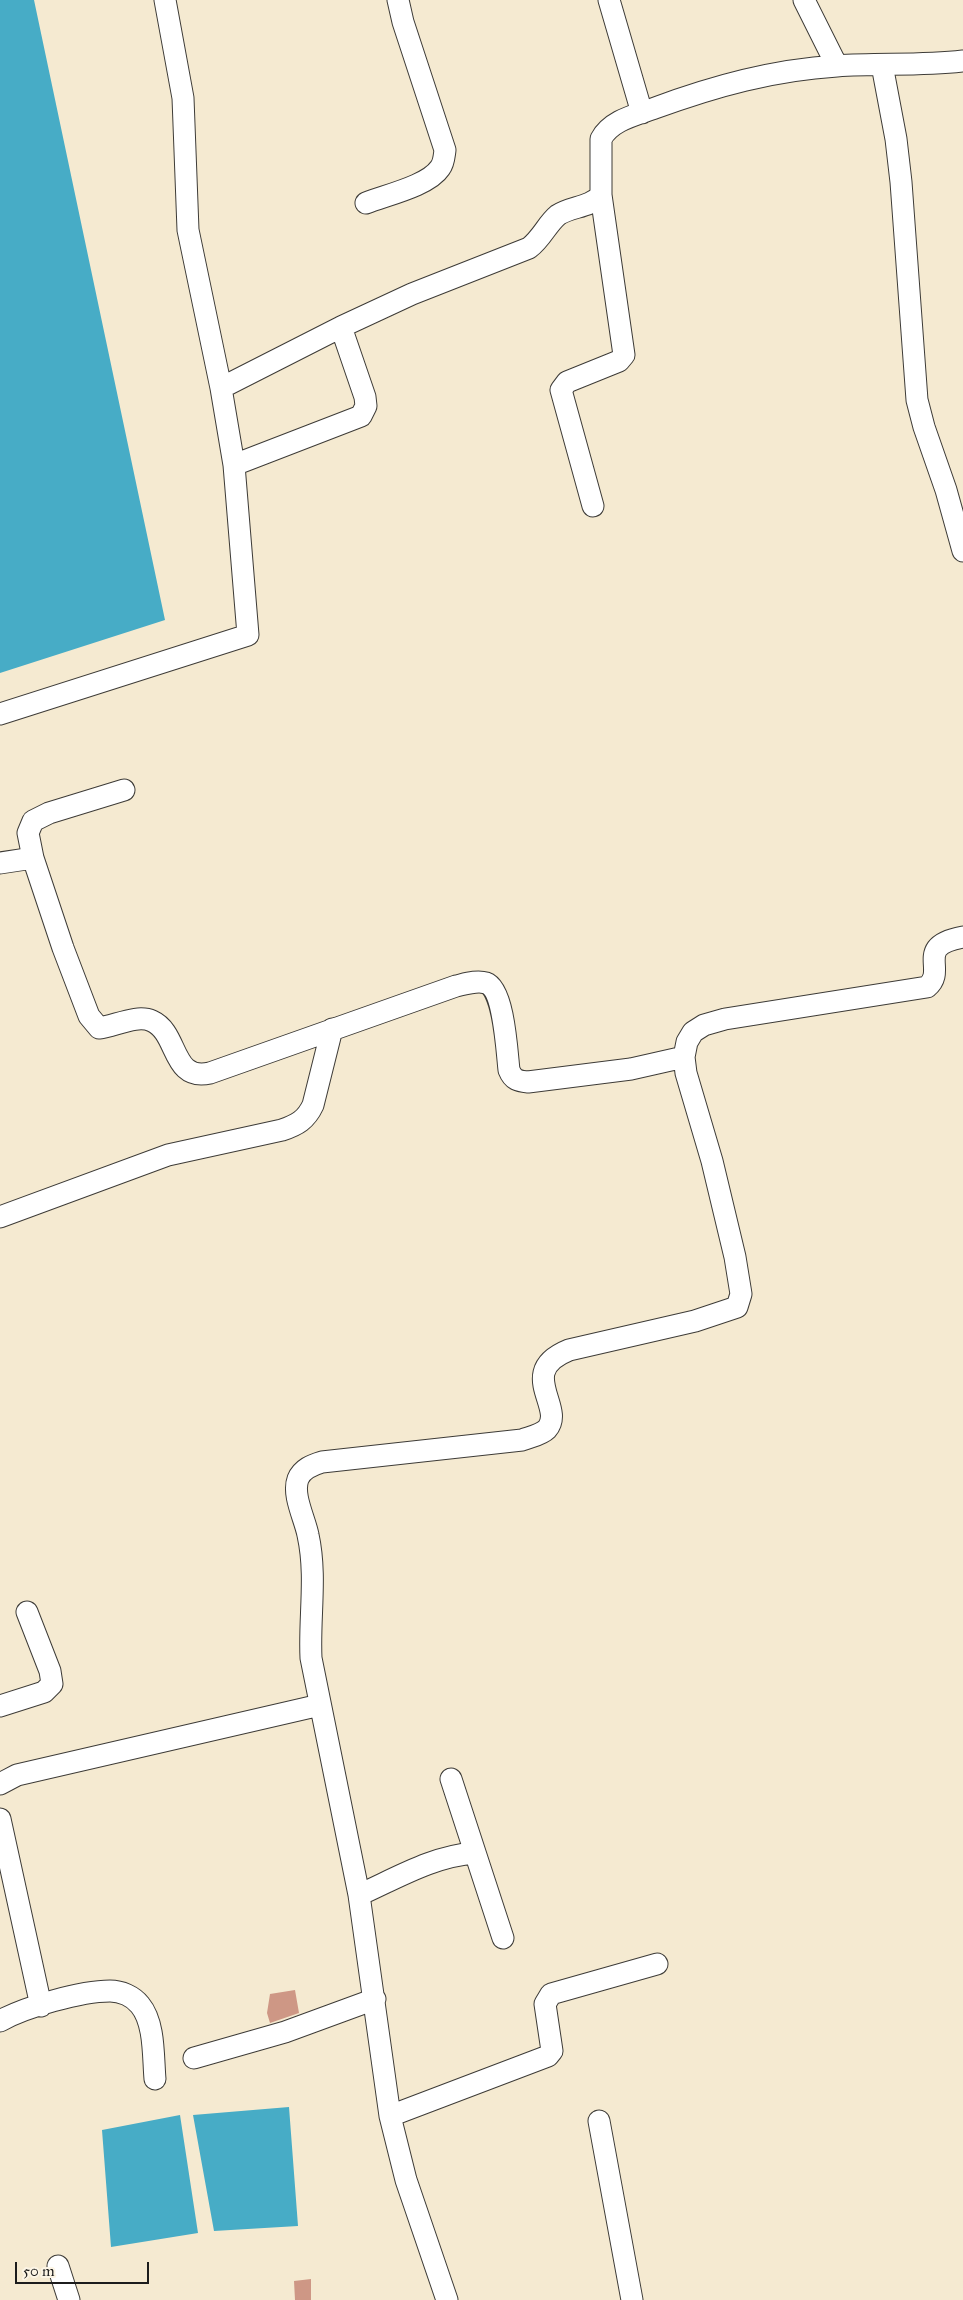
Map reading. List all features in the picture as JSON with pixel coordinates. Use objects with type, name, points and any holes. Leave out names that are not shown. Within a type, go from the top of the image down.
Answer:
[{"type":"street","points":[[0,714],[248,635],[234,465],[221,388],[188,230],[183,98],[165,0]]},
{"type":"street","points":[[366,202],[427,180],[439,170],[443,162],[445,150],[403,22],[398,0]]},
{"type":"street","points":[[609,0],[642,112]]},
{"type":"street","points":[[804,0],[836,66]]},
{"type":"street","points":[[593,506],[561,390],[567,382],[619,361],[624,355],[600,194],[601,139],[604,132],[615,124],[642,112],[710,88],[744,80],[836,66],[938,64],[963,61]]},
{"type":"street","points":[[882,65],[896,139],[901,182],[917,400],[924,427],[946,490],[963,551]]},
{"type":"street","points":[[221,388],[341,327],[412,294],[529,248],[539,240],[557,216],[565,211],[589,204],[600,194]]},
{"type":"street","points":[[234,465],[361,416],[366,406],[365,396],[341,327]]},
{"type":"street","points":[[124,790],[49,813],[33,821],[28,833],[33,858],[63,948],[89,1016],[99,1028],[142,1019],[152,1021],[159,1026],[184,1066],[192,1074],[198,1075],[456,986],[478,982],[488,983],[497,993],[503,1020],[509,1070],[518,1081],[528,1082],[630,1069],[684,1057]]},
{"type":"street","points":[[0,863],[33,858]]},
{"type":"street","points":[[447,2300],[406,2180],[390,2116],[359,1896],[346,1820],[320,1705],[310,1642],[312,1573],[309,1537],[296,1490],[298,1480],[303,1471],[322,1462],[522,1440],[536,1435],[547,1428],[551,1419],[543,1372],[549,1361],[555,1356],[569,1350],[695,1321],[737,1307],[741,1294],[734,1257],[712,1161],[686,1073],[684,1057],[687,1042],[693,1032],[704,1025],[725,1019],[927,987],[935,977],[933,958],[935,952],[945,941],[963,937]]},
{"type":"street","points":[[0,1217],[168,1154],[282,1130],[299,1124],[308,1115],[313,1105],[332,1029]]},
{"type":"street","points":[[0,1706],[44,1692],[52,1684],[50,1671],[27,1612]]},
{"type":"street","points":[[0,1784],[17,1775],[320,1705]]},
{"type":"street","points":[[451,1779],[503,1938]]},
{"type":"street","points":[[0,1819],[41,2006]]},
{"type":"street","points":[[359,1896],[428,1863],[459,1854],[475,1853]]},
{"type":"street","points":[[390,2116],[548,2056],[552,2051],[545,2004],[551,1994],[657,1964]]},
{"type":"street","points":[[0,2022],[15,2013],[83,1995],[110,1991],[128,1994],[141,2005],[149,2026],[155,2079]]},
{"type":"street","points":[[194,2058],[285,2032],[375,1999]]},
{"type":"street","points":[[599,2122],[632,2300]]},
{"type":"street","points":[[58,2266],[69,2300]]},
{"type":"water","points":[[0,0],[34,0],[165,620],[0,673]]},
{"type":"water","points":[[289,2107],[298,2226],[214,2231],[193,2115]]},
{"type":"water","points":[[180,2115],[198,2233],[111,2247],[102,2130]]},
{"type":"building","points":[[295,1990],[299,2013],[270,2023],[267,2013],[270,1994]]},
{"type":"building","points":[[311,2279],[311,2300],[295,2300],[294,2281]]}]
